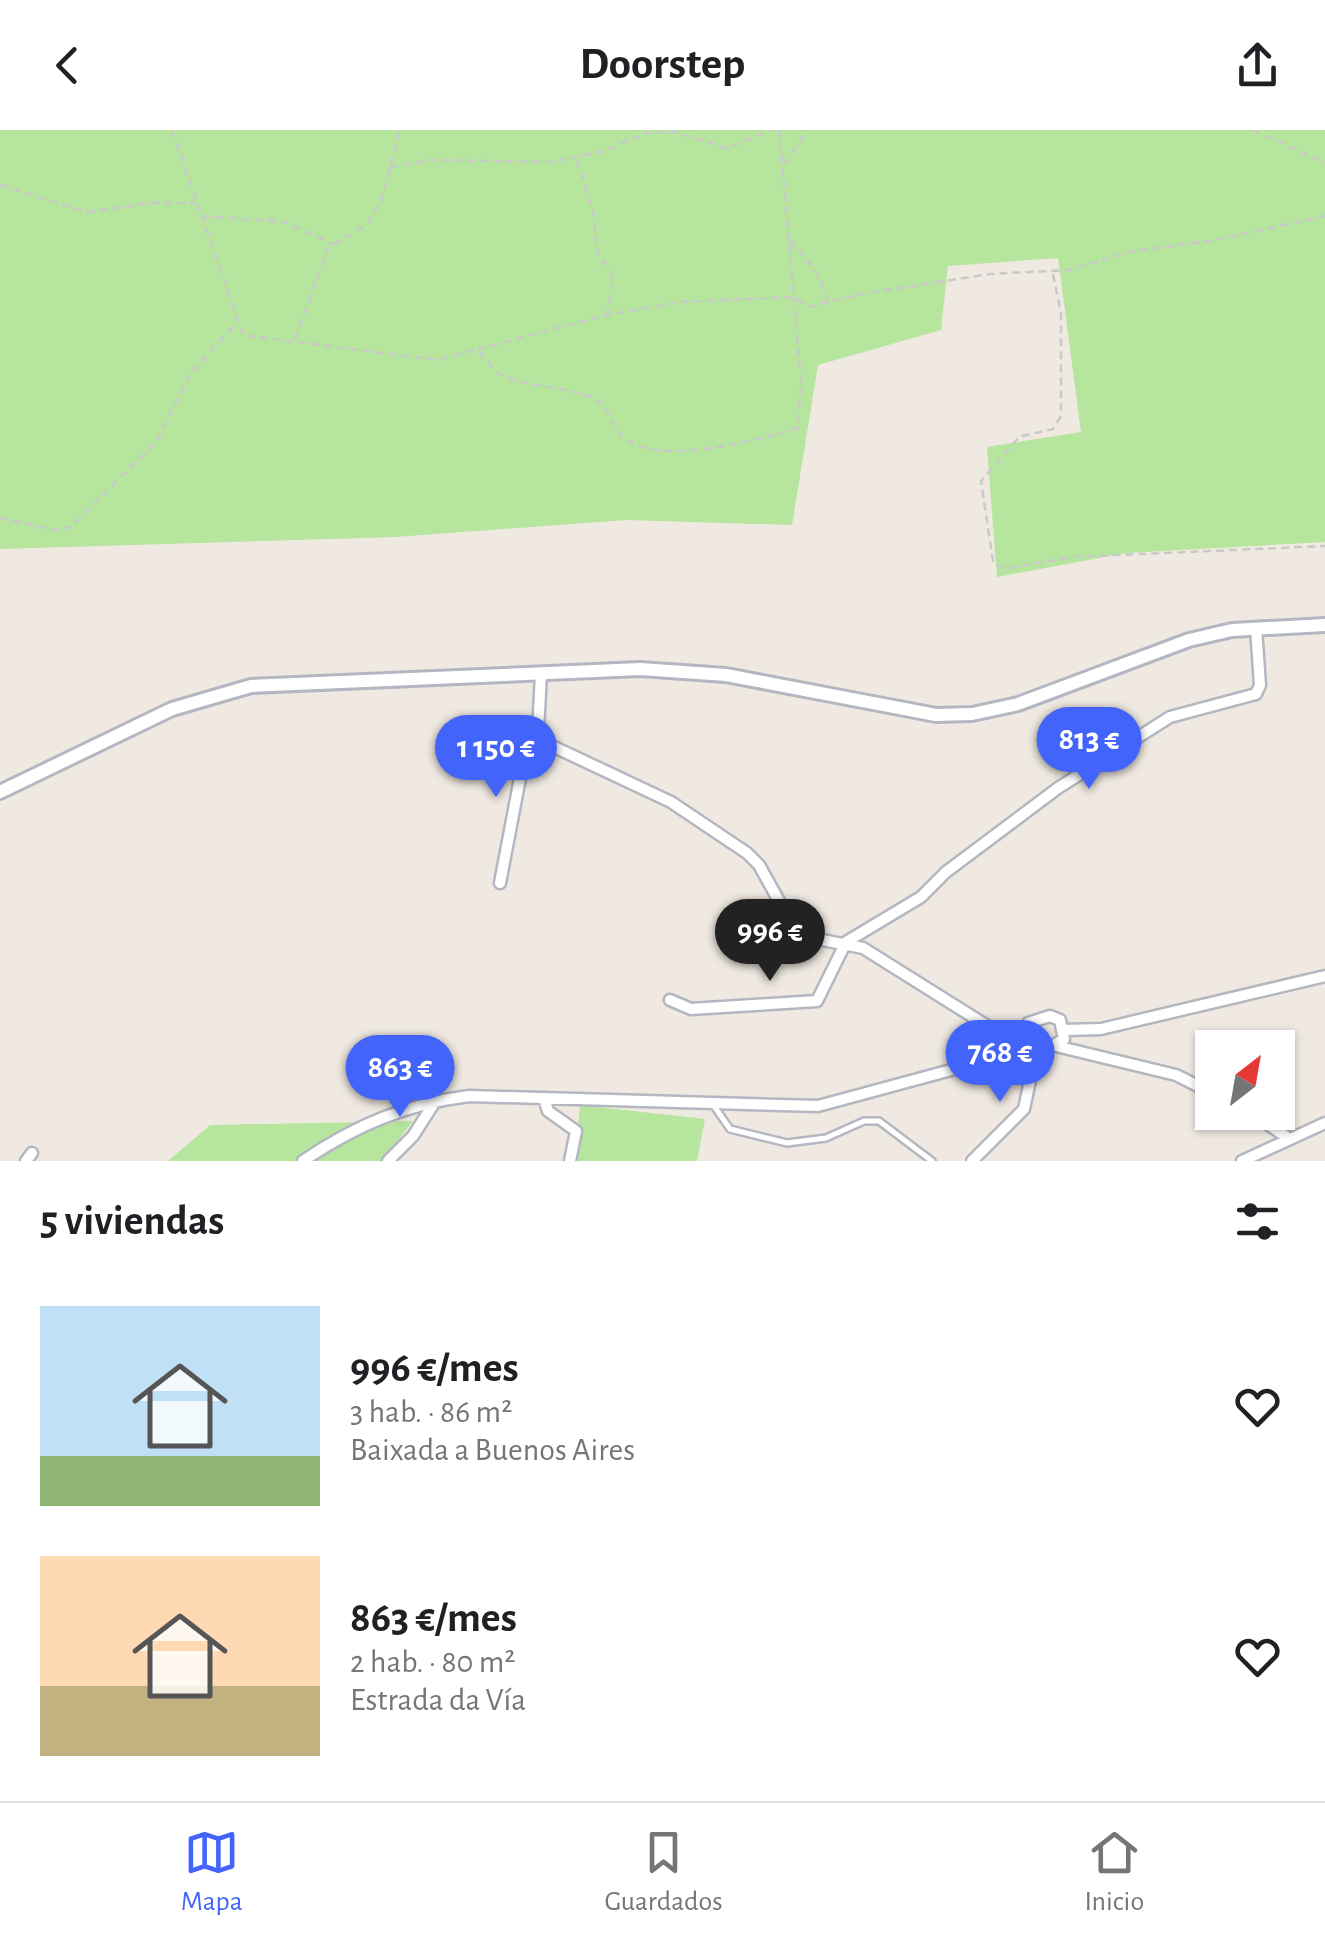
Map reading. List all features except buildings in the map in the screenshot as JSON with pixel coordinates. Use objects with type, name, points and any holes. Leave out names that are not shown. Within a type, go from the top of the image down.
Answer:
[{"type":"street","points":[[0,792],[172,709],[251,686],[640,669],[726,675],[936,715],[972,714],[1018,704],[1189,640],[1256,628],[1325,625]]},
{"type":"street","points":[[670,1000],[691,1010],[817,1000],[846,942],[921,897],[946,872],[1058,788],[1170,717],[1200,705],[1256,694],[1260,686],[1256,628]]},
{"type":"street","points":[[500,882],[521,773],[538,732],[541,674]]},
{"type":"street","points":[[538,732],[550,745],[670,802],[746,853],[758,865],[794,928],[807,937],[846,942],[1036,1052],[1056,1046],[1176,1076],[1195,1085]]},
{"type":"street","points":[[1064,1030],[1138,1021],[1325,976]]},
{"type":"street","points":[[1023,1044],[1028,1023],[1038,1018],[1060,1020],[1064,1030],[1056,1046]]},
{"type":"street","points":[[304,1161],[344,1133],[417,1103],[469,1096],[818,1106],[1023,1044]]},
{"type":"street","points":[[972,1161],[1024,1110],[1036,1052]]},
{"type":"street","points":[[544,1098],[548,1111],[576,1131],[570,1161]]},
{"type":"street","points":[[388,1161],[414,1136],[436,1100]]},
{"type":"street","points":[[1242,1161],[1325,1123]]},
{"type":"street","points":[[1276,1130],[1288,1138]]},
{"type":"lane","points":[[712,1103],[730,1129],[787,1143],[826,1138],[864,1121],[879,1121],[932,1161]]},
{"type":"path","points":[[172,130],[243,335],[437,360],[606,315],[682,302],[793,297],[810,307],[990,274],[1052,271],[1325,216]]},
{"type":"path","points":[[294,341],[333,244],[368,224],[382,198],[400,130]]},
{"type":"path","points":[[390,168],[430,160],[552,162],[605,152],[645,133],[674,132],[727,148],[772,130]]},
{"type":"path","points":[[478,351],[502,376],[550,384],[596,398],[612,415],[620,435],[641,448],[730,447],[798,428],[801,380],[779,130]]},
{"type":"path","points":[[784,165],[808,130]]},
{"type":"path","points":[[1253,130],[1325,163]]},
{"type":"path","points":[[576,157],[594,216],[597,252],[610,269],[613,286],[606,315]]},
{"type":"path","points":[[0,185],[87,212],[151,203],[196,203]]},
{"type":"path","points":[[201,216],[284,222],[333,244]]},
{"type":"path","points":[[790,240],[814,268],[828,301]]},
{"type":"path","points":[[1052,271],[1060,314],[1061,416],[1053,429],[1019,438],[982,481],[994,561],[1004,569],[1072,558],[1325,546]]},
{"type":"path","points":[[0,518],[54,530],[70,528],[157,441],[189,375],[238,322]]},
{"type":"green space","points":[[0,130],[1325,130],[1325,542],[1126,553],[997,577],[987,447],[1081,432],[1058,258],[948,266],[941,330],[818,365],[792,525],[627,520],[395,537],[0,549]]},
{"type":"green space","points":[[580,1105],[705,1119],[697,1161],[575,1161]]},
{"type":"green space","points":[[413,1121],[382,1161],[168,1161],[210,1125]]}]
